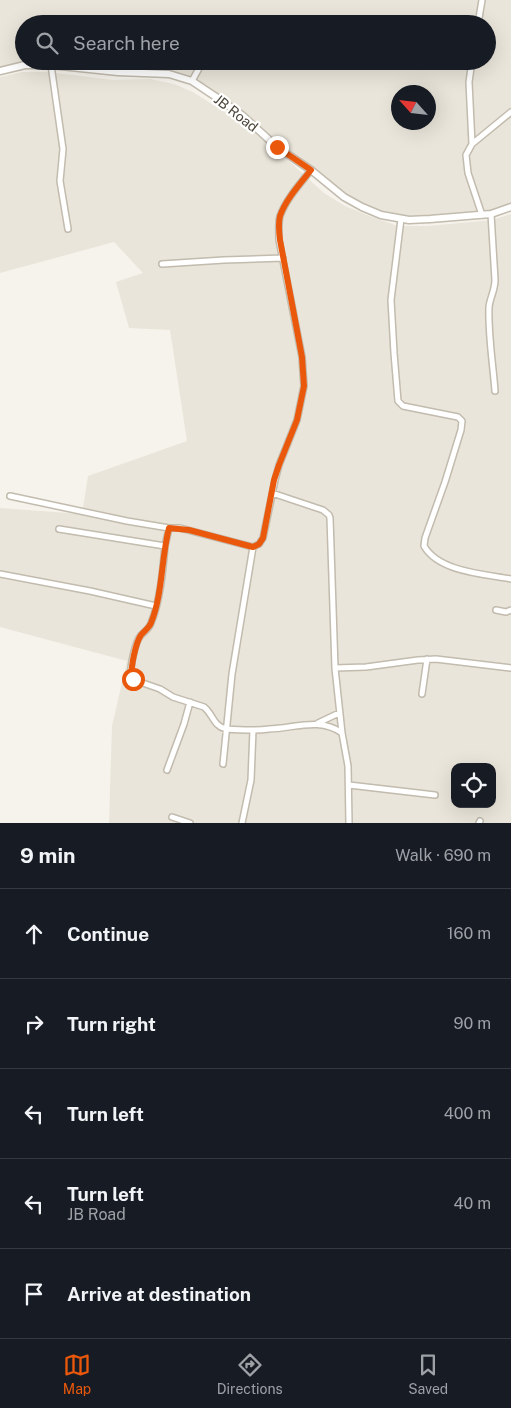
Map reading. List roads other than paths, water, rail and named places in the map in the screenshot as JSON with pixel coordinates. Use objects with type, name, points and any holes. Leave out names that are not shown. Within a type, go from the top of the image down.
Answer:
[{"type":"street","points":[[480,15],[482,0]]},
{"type":"street","name":"JB Road","points":[[0,71],[15,67]]},
{"type":"street","points":[[52,70],[63,149],[60,181],[68,229]]},
{"type":"street","name":"JB Road","points":[[101,70],[169,74],[192,81],[243,116],[277,147],[311,170],[344,197],[381,215],[409,220],[490,214],[511,207]]},
{"type":"street","points":[[192,81],[198,70]]},
{"type":"street","points":[[471,70],[472,144]]},
{"type":"street","points":[[482,215],[468,173],[466,155],[472,144],[511,112]]},
{"type":"street","points":[[10,496],[127,521],[189,530],[253,547],[259,544],[263,538],[279,465],[297,420],[304,386],[302,357],[278,227],[286,204],[311,170]]},
{"type":"street","points":[[490,214],[495,287],[490,305],[489,320],[495,391]]},
{"type":"street","points":[[401,219],[391,300],[398,401],[403,406],[458,418],[462,422],[448,473],[425,538],[424,546],[433,557],[452,567],[511,579]]},
{"type":"street","points":[[162,264],[283,258]]},
{"type":"street","points":[[272,493],[323,510],[330,518],[335,668],[339,713],[347,757],[349,823]]},
{"type":"street","points":[[169,528],[156,606],[151,623],[141,635],[137,646],[131,676],[137,681],[154,686],[173,697],[207,710],[216,724],[226,729],[270,730],[318,723],[339,713]]},
{"type":"street","points":[[59,529],[165,546]]},
{"type":"street","points":[[223,764],[232,674],[253,547]]},
{"type":"street","points":[[0,574],[156,606]]},
{"type":"street","points":[[496,610],[506,612],[511,610]]},
{"type":"street","points":[[335,668],[366,667],[427,660],[511,668]]},
{"type":"street","points":[[422,694],[427,660]]},
{"type":"street","points":[[167,770],[190,702]]},
{"type":"street","points":[[318,723],[337,729],[342,733]]},
{"type":"street","points":[[242,823],[251,780],[253,730]]},
{"type":"street","points":[[349,785],[435,795]]},
{"type":"street","points":[[172,817],[190,823]]}]
